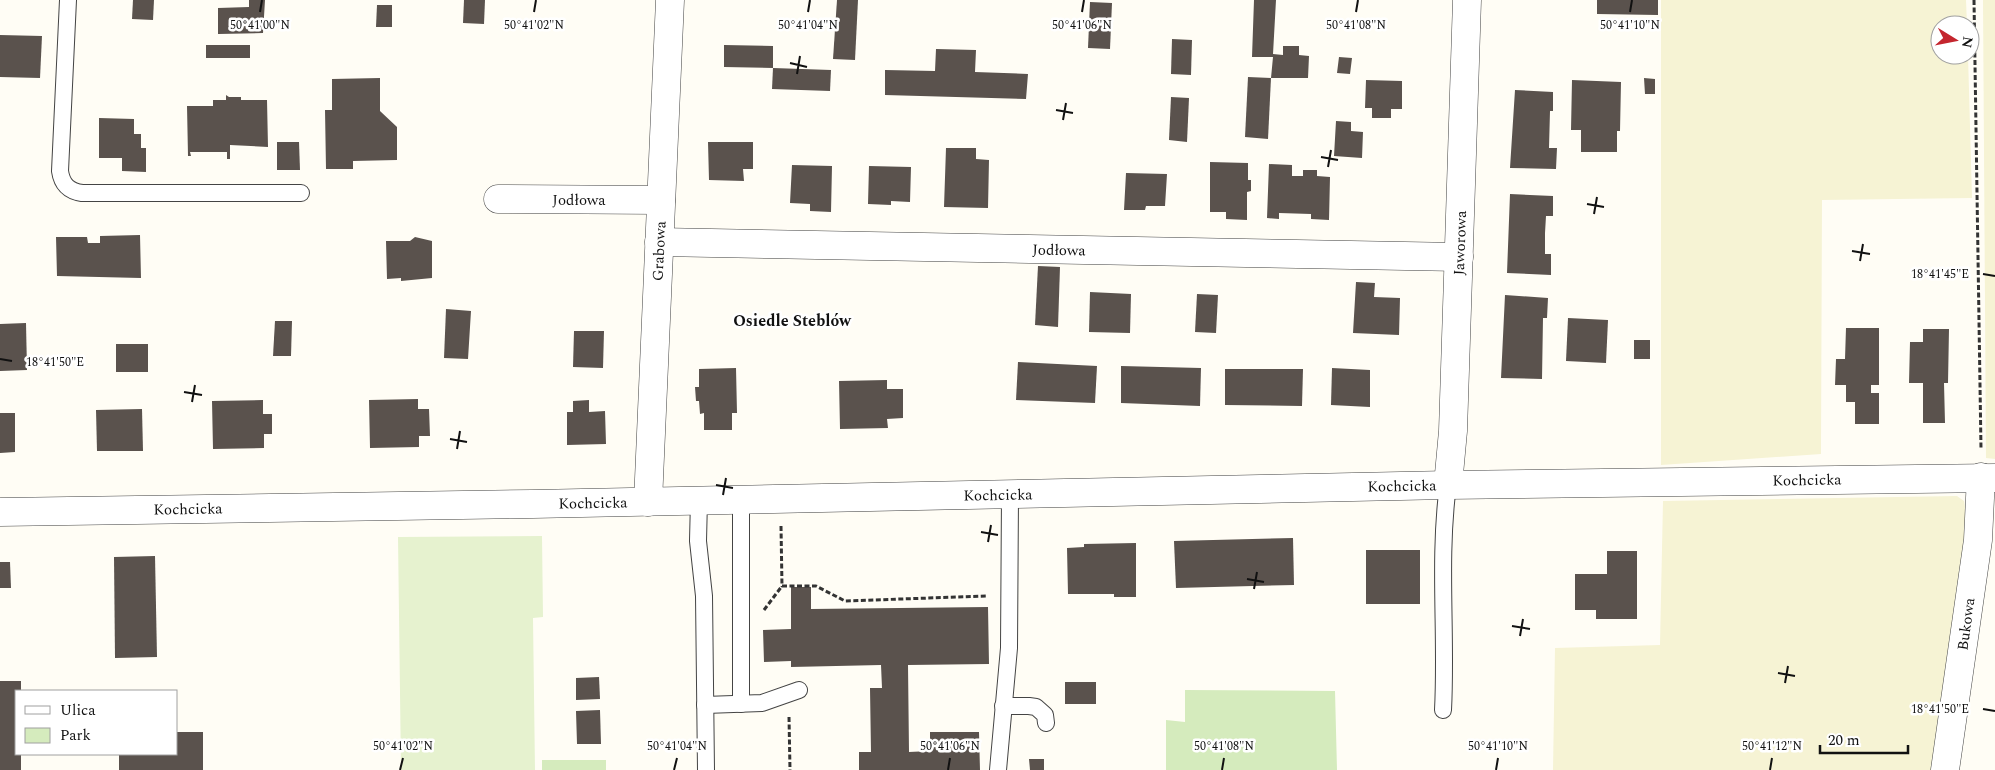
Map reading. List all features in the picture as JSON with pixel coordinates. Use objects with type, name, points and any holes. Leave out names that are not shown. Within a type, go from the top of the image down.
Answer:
[{"type":"street","name":"Grabowa","points":[[648,502],[670,0]]},
{"type":"street","name":"Jaworowa","points":[[1448,485],[1452,446],[1467,0]]},
{"type":"street","name":"Jodłowa","points":[[498,199],[661,200]]},
{"type":"street","name":"Jodłowa","points":[[659,242],[1459,256]]},
{"type":"street","name":"Kochcicka","points":[[0,512],[648,502],[1448,485],[1988,477]]},
{"type":"street","name":"Bukowa","points":[[1945,770],[1988,477]]},
{"type":"lane","points":[[68,0],[60,171],[65,186],[73,191],[82,192],[301,193]]},
{"type":"lane","points":[[1443,710],[1445,653],[1442,540],[1448,485]]},
{"type":"lane","points":[[998,770],[1009,648],[1010,495]]},
{"type":"lane","points":[[741,499],[741,704]]},
{"type":"lane","points":[[699,500],[698,541],[704,596],[706,770]]},
{"type":"lane","points":[[705,706],[762,703],[794,692]]},
{"type":"lane","points":[[1003,706],[1036,708],[1045,715],[1046,723]]},
{"type":"path","points":[[1974,0],[1988,477]]},
{"type":"path","points":[[782,498],[782,586],[816,586],[845,601],[1009,595]]},
{"type":"path","points":[[790,770],[794,692]]},
{"type":"shaded area","points":[[1661,0],[1966,0],[1967,15],[1930,15],[1930,65],[1968,65],[1972,198],[1822,200],[1821,454],[1661,465]]},
{"type":"shaded area","points":[[1983,0],[1995,0],[1995,459],[1986,458]]},
{"type":"shaded area","points":[[1957,496],[1964,501],[1966,512],[1963,557],[1933,770],[1553,770],[1555,648],[1660,645],[1663,501]]},
{"type":"green space","points":[[542,536],[543,617],[533,618],[535,770],[401,770],[398,537]]},
{"type":"green space","points":[[1185,690],[1335,691],[1337,770],[1166,770],[1166,720],[1185,722]]},
{"type":"green space","points":[[542,760],[606,760],[606,770],[542,770]]},
{"type":"building","points":[[133,0],[154,0],[153,20],[132,19]]},
{"type":"building","points":[[249,0],[265,0],[263,33],[218,34],[218,8],[249,7]]},
{"type":"building","points":[[464,0],[485,0],[484,24],[463,23]]},
{"type":"building","points":[[837,0],[858,0],[855,60],[833,59]]},
{"type":"building","points":[[1254,0],[1276,0],[1273,54],[1283,55],[1283,46],[1299,46],[1299,55],[1309,56],[1308,78],[1271,78],[1273,57],[1252,57]]},
{"type":"building","points":[[1597,0],[1658,0],[1658,15],[1597,14]]},
{"type":"building","points":[[1090,2],[1112,3],[1110,49],[1088,48]]},
{"type":"building","points":[[377,5],[392,5],[392,27],[376,27]]},
{"type":"building","points":[[0,35],[42,36],[40,78],[0,77]]},
{"type":"building","points":[[1172,39],[1192,40],[1191,75],[1171,74]]},
{"type":"building","points":[[206,45],[250,45],[250,58],[206,58]]},
{"type":"building","points":[[724,45],[773,46],[773,68],[724,67]]},
{"type":"building","points":[[936,49],[976,50],[975,72],[1028,74],[1026,99],[885,95],[885,70],[935,71]]},
{"type":"building","points":[[1339,57],[1352,58],[1350,74],[1337,73]]},
{"type":"building","points":[[773,68],[831,70],[830,91],[772,89]]},
{"type":"building","points":[[1248,77],[1271,78],[1268,139],[1245,137]]},
{"type":"building","points":[[380,78],[380,111],[397,127],[397,160],[353,161],[353,169],[326,169],[325,110],[332,110],[332,79]]},
{"type":"building","points":[[1644,78],[1655,79],[1655,94],[1645,94]]},
{"type":"building","points":[[1366,80],[1402,81],[1402,109],[1391,109],[1391,118],[1372,118],[1372,108],[1365,108]]},
{"type":"building","points":[[1572,80],[1621,82],[1620,131],[1617,131],[1617,152],[1581,152],[1581,130],[1571,130]]},
{"type":"building","points":[[1515,90],[1553,92],[1553,111],[1550,111],[1549,148],[1557,148],[1556,169],[1510,168]]},
{"type":"building","points":[[226,95],[229,97],[241,97],[241,100],[267,100],[268,147],[230,145],[230,159],[227,159],[227,152],[190,152],[191,156],[188,156],[187,106],[213,106],[213,100],[226,100]]},
{"type":"building","points":[[1171,97],[1189,98],[1187,142],[1169,140]]},
{"type":"building","points":[[99,118],[134,119],[134,134],[141,134],[141,148],[146,148],[146,172],[122,171],[122,158],[99,158]]},
{"type":"building","points":[[1336,121],[1351,122],[1351,131],[1363,132],[1362,158],[1334,156]]},
{"type":"building","points":[[277,142],[299,142],[300,170],[277,170]]},
{"type":"building","points":[[708,142],[753,142],[753,169],[743,169],[744,181],[709,180]]},
{"type":"building","points":[[946,148],[976,148],[976,159],[989,160],[988,208],[944,207]]},
{"type":"building","points":[[1210,162],[1248,163],[1248,180],[1251,180],[1251,191],[1247,192],[1247,220],[1226,219],[1226,212],[1210,212]]},
{"type":"building","points":[[1269,164],[1292,165],[1292,176],[1303,176],[1303,170],[1317,170],[1317,176],[1330,177],[1329,220],[1311,219],[1311,214],[1279,213],[1279,219],[1267,218]]},
{"type":"building","points":[[792,165],[832,166],[831,212],[810,211],[810,204],[790,203]]},
{"type":"building","points":[[869,166],[911,167],[910,202],[891,201],[891,205],[868,204]]},
{"type":"building","points":[[1126,173],[1167,174],[1165,206],[1146,206],[1145,210],[1124,210]]},
{"type":"building","points":[[1510,194],[1553,196],[1553,216],[1546,216],[1545,233],[1545,254],[1551,254],[1551,275],[1507,273]]},
{"type":"building","points":[[140,235],[141,278],[57,276],[56,237],[87,237],[88,243],[100,243],[100,236]]},
{"type":"building","points":[[415,237],[432,241],[432,278],[401,281],[401,278],[387,279],[386,241],[410,241]]},
{"type":"building","points":[[1038,266],[1060,267],[1058,327],[1035,325]]},
{"type":"building","points":[[1356,282],[1375,283],[1374,297],[1400,298],[1399,335],[1353,333]]},
{"type":"building","points":[[1090,292],[1131,294],[1130,333],[1089,332]]},
{"type":"building","points":[[1197,294],[1218,295],[1216,333],[1195,332]]},
{"type":"building","points":[[1505,295],[1548,298],[1547,318],[1543,318],[1542,379],[1501,378]]},
{"type":"building","points":[[446,309],[471,311],[468,359],[444,358]]},
{"type":"building","points":[[1568,318],[1608,320],[1606,363],[1566,361]]},
{"type":"building","points":[[275,321],[292,321],[291,356],[273,356]]},
{"type":"building","points":[[26,323],[27,370],[0,371],[0,324]]},
{"type":"building","points":[[1846,328],[1879,328],[1879,385],[1871,385],[1871,393],[1879,393],[1879,424],[1855,424],[1855,402],[1846,402],[1846,385],[1835,385],[1836,359],[1845,359]]},
{"type":"building","points":[[1923,329],[1949,329],[1948,383],[1944,383],[1945,423],[1923,423],[1923,383],[1909,383],[1910,342],[1923,342]]},
{"type":"building","points":[[574,331],[604,331],[603,368],[573,367]]},
{"type":"building","points":[[1634,340],[1650,340],[1650,359],[1634,359]]},
{"type":"building","points":[[116,344],[148,344],[148,372],[116,372]]},
{"type":"building","points":[[1018,362],[1097,366],[1095,403],[1016,400]]},
{"type":"building","points":[[1121,366],[1201,368],[1200,406],[1121,403]]},
{"type":"building","points":[[736,368],[737,413],[732,413],[732,430],[704,430],[704,413],[700,414],[699,401],[696,401],[695,387],[699,387],[699,369]]},
{"type":"building","points":[[1332,368],[1370,370],[1370,407],[1331,405]]},
{"type":"building","points":[[1225,369],[1303,369],[1302,406],[1225,405]]},
{"type":"building","points":[[887,380],[887,389],[903,389],[903,418],[887,419],[888,428],[840,429],[839,381]]},
{"type":"building","points":[[418,399],[418,409],[429,409],[430,436],[419,436],[419,447],[370,448],[369,400]]},
{"type":"building","points":[[263,400],[263,414],[272,414],[272,434],[264,434],[264,448],[213,449],[212,401]]},
{"type":"building","points":[[589,400],[589,412],[605,411],[606,444],[567,445],[567,412],[573,412],[573,401]]},
{"type":"building","points":[[142,409],[143,451],[97,451],[96,410]]},
{"type":"building","points":[[0,413],[15,413],[15,452],[0,453]]},
{"type":"building","points":[[1293,538],[1294,585],[1176,588],[1174,541]]},
{"type":"building","points":[[1136,543],[1136,597],[1114,597],[1114,594],[1068,594],[1067,548],[1084,547],[1084,544]]},
{"type":"building","points":[[1366,550],[1420,550],[1420,604],[1366,604]]},
{"type":"building","points":[[1607,551],[1637,551],[1637,619],[1596,619],[1596,610],[1575,610],[1575,574],[1607,574]]},
{"type":"building","points":[[155,556],[157,657],[115,658],[114,557]]},
{"type":"building","points":[[0,562],[10,562],[11,588],[0,588]]},
{"type":"building","points":[[791,587],[811,587],[811,609],[988,607],[989,664],[908,665],[909,752],[930,751],[930,732],[979,732],[980,770],[859,770],[859,752],[871,752],[870,688],[882,688],[881,665],[791,667],[791,661],[764,662],[763,630],[791,629]]},
{"type":"building","points":[[599,677],[600,699],[576,700],[576,678]]},
{"type":"building","points":[[0,681],[21,681],[21,690],[15,690],[15,755],[21,755],[21,770],[0,770]]},
{"type":"building","points":[[1065,682],[1096,682],[1096,704],[1065,704]]},
{"type":"building","points":[[600,710],[601,744],[577,744],[576,711]]},
{"type":"building","points":[[178,732],[203,732],[203,770],[119,770],[119,755],[178,755]]},
{"type":"building","points":[[1029,759],[1044,759],[1044,770],[1030,770]]},
{"type":"district","name":"Osiedle Steblów","points":[[792,320]]}]
